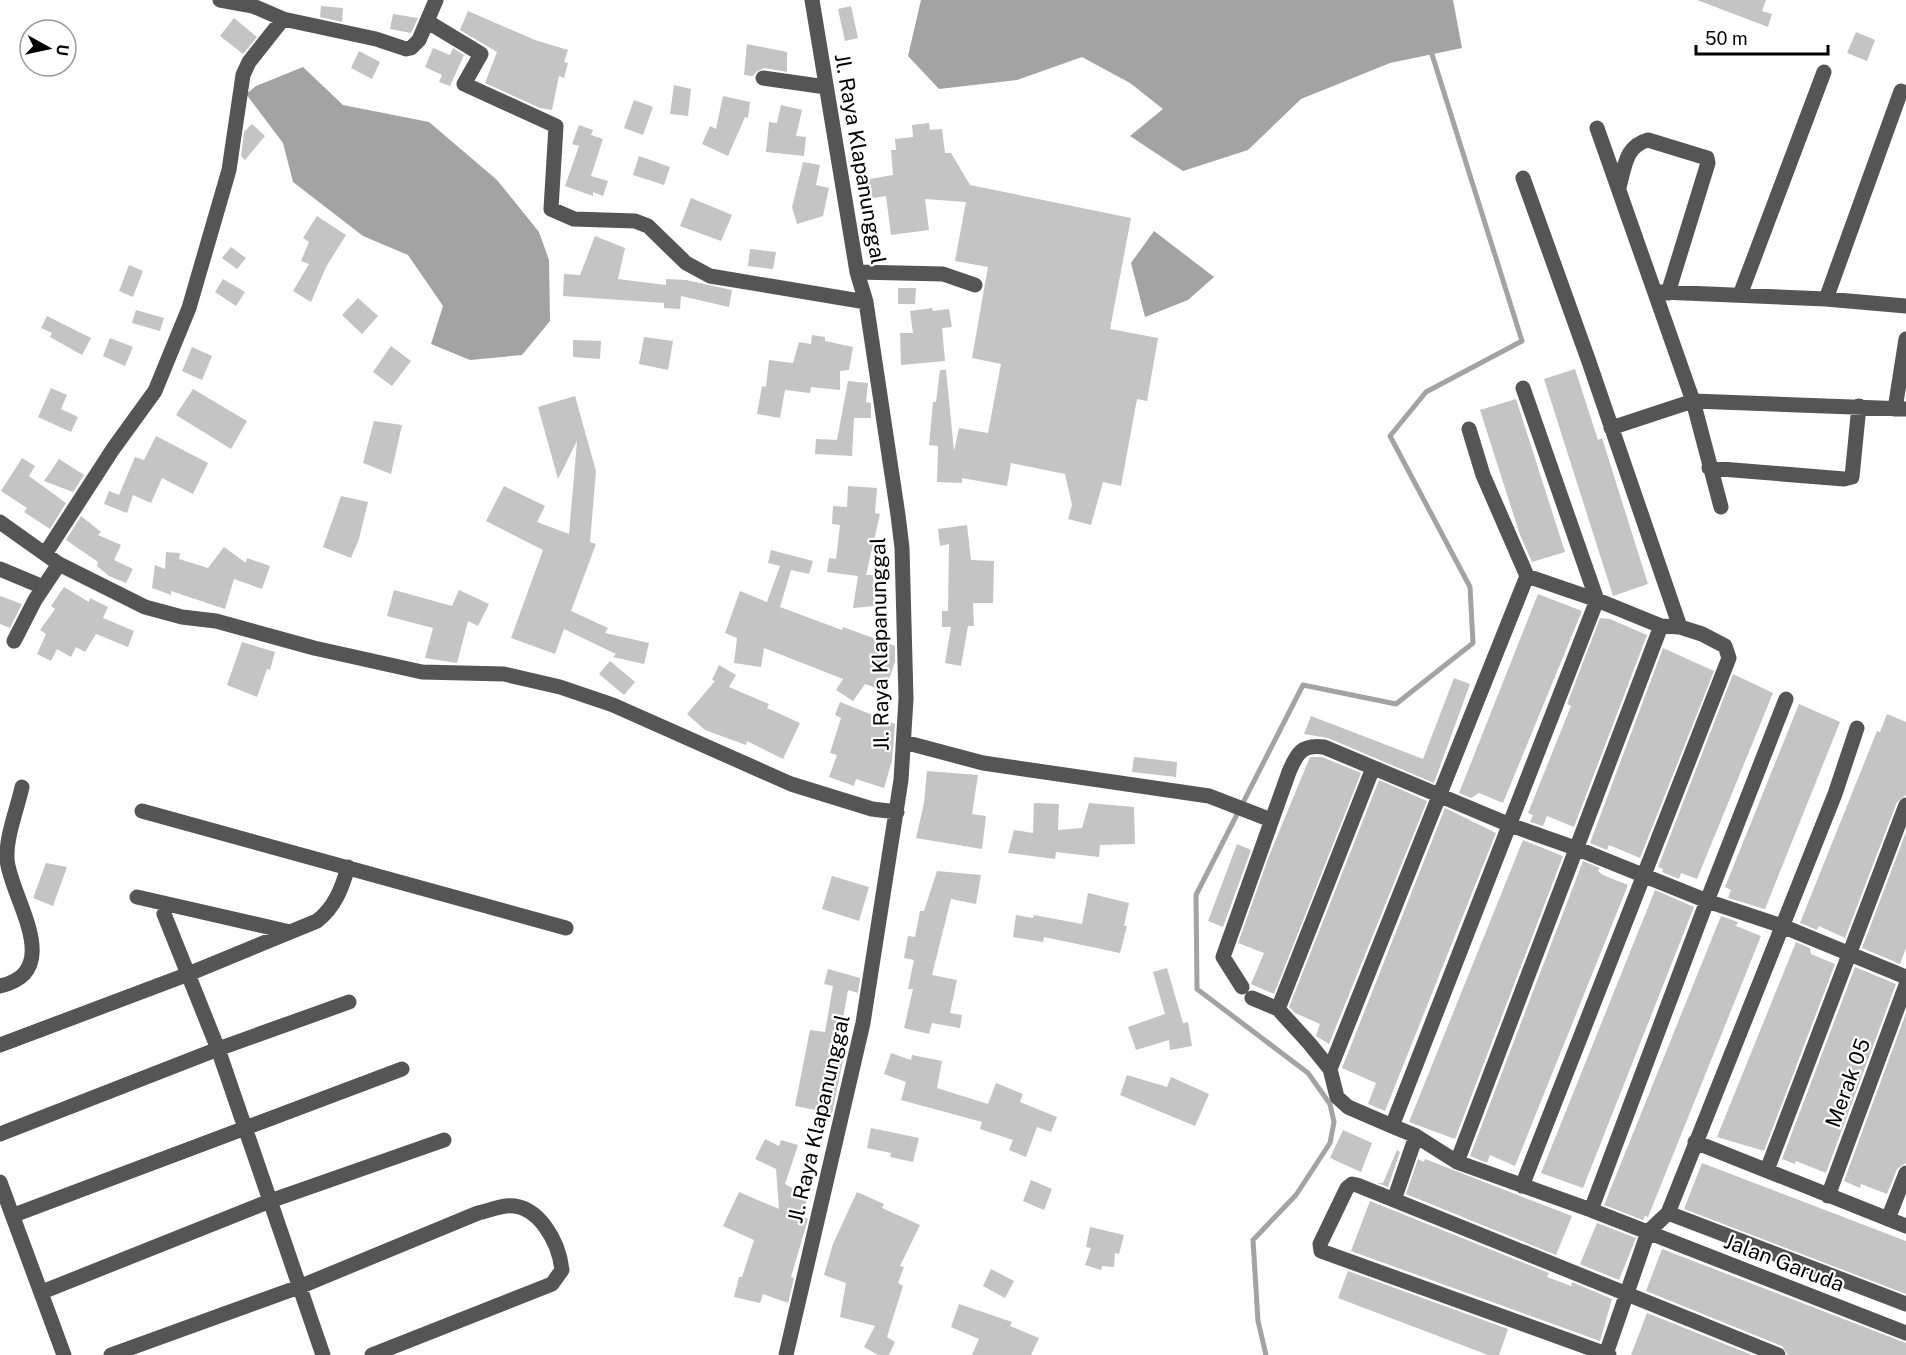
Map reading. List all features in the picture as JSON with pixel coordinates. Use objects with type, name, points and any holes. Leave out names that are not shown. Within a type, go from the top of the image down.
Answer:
[{"type":"street","points":[[220,0],[253,6],[283,19],[406,49],[415,45],[428,22],[436,0]]},
{"type":"street","name":"Jl. Raya Klapanunggal","points":[[786,1355],[863,1023],[897,812],[906,699],[902,548],[866,302],[858,272],[812,0]]},
{"type":"street","points":[[45,554],[113,449],[155,392],[189,309],[229,170],[243,75],[249,62],[283,19]]},
{"type":"street","points":[[428,22],[481,54],[464,84],[556,126],[551,208],[574,219],[635,221],[648,226],[686,263],[710,276],[866,302]]},
{"type":"street","points":[[1740,295],[1824,72]]},
{"type":"street","points":[[763,78],[826,87]]},
{"type":"street","points":[[1827,299],[1901,91]]},
{"type":"street","points":[[1597,129],[1661,292],[1721,507]]},
{"type":"street","points":[[1620,187],[1631,148],[1638,142],[1648,140],[1707,158],[1708,163],[1661,292]]},
{"type":"street","points":[[1523,178],[1680,627]]},
{"type":"street","points":[[858,272],[943,274],[975,285]]},
{"type":"street","points":[[1661,292],[1827,299],[1906,306]]},
{"type":"street","points":[[1611,428],[1693,401],[1900,409],[1906,339]]},
{"type":"street","points":[[1392,1126],[1597,600],[1523,388]]},
{"type":"street","points":[[1709,468],[1844,479],[1852,477],[1859,406]]},
{"type":"street","points":[[1469,429],[1483,475],[1527,576],[1440,794],[1330,1069],[1278,1009],[1247,993],[1223,957],[1294,760],[1303,748],[1312,745],[1324,747],[1440,794],[1510,825],[1578,849],[1707,901],[1782,926],[1906,977]]},
{"type":"street","points":[[0,522],[27,544],[59,564],[145,607],[182,617],[216,621],[314,648],[422,672],[504,674],[560,687],[613,705],[694,743],[791,783],[872,809],[897,812]]},
{"type":"street","points":[[14,641],[43,587],[59,564]]},
{"type":"street","points":[[0,569],[43,587]]},
{"type":"street","points":[[1522,1186],[1729,658],[1725,646],[1680,627],[1661,626],[1597,600],[1527,576]]},
{"type":"street","points":[[1457,1162],[1661,626]]},
{"type":"street","points":[[1591,1210],[1786,699]]},
{"type":"street","points":[[1778,1355],[1626,1295],[1352,1184],[1347,1188],[1320,1244],[1321,1251],[1607,1354],[1626,1295],[1648,1232],[1668,1213],[1835,794],[1857,728]]},
{"type":"street","points":[[904,742],[983,763],[1209,796],[1271,820]]},
{"type":"street","points":[[1278,1009],[1373,768]]},
{"type":"street","points":[[0,986],[18,978],[30,964],[32,942],[24,908],[10,879],[7,859],[8,842],[22,787]]},
{"type":"street","points":[[1767,1170],[1906,805]]},
{"type":"street","points":[[142,811],[566,927]]},
{"type":"street","points":[[0,1045],[186,975],[317,921],[327,913],[338,896],[348,867]]},
{"type":"street","points":[[137,897],[290,932]]},
{"type":"street","points":[[164,914],[186,975],[218,1049],[323,1355]]},
{"type":"street","name":"Merak 05","points":[[1828,1196],[1906,985]]},
{"type":"street","points":[[0,1134],[218,1049],[349,1002]]},
{"type":"street","points":[[14,1215],[402,1069]]},
{"type":"street","name":"Jalan Garuda","points":[[1330,1069],[1337,1097],[1348,1107],[1416,1136],[1457,1162],[1591,1210],[1906,1333]]},
{"type":"street","points":[[1394,1200],[1416,1136]]},
{"type":"street","points":[[42,1292],[270,1201],[444,1140]]},
{"type":"street","points":[[1695,1142],[1906,1226]]},
{"type":"street","points":[[1888,1219],[1906,1173]]},
{"type":"street","points":[[0,1182],[64,1355]]},
{"type":"street","points":[[111,1355],[299,1287],[478,1213],[508,1206],[525,1209],[539,1218],[560,1251],[562,1270],[552,1284],[372,1355]]},
{"type":"street","name":"Jalan Garuda","points":[[1668,1213],[1906,1304]]},
{"type":"shaded area","points":[[921,0],[1453,0],[1462,48],[1390,63],[1301,99],[1248,150],[1183,171],[1130,136],[1163,109],[1130,83],[1082,57],[1017,80],[939,89],[908,56]]},
{"type":"shaded area","points":[[303,67],[343,105],[429,122],[497,180],[539,232],[549,260],[550,321],[522,355],[470,360],[431,344],[443,306],[408,255],[363,236],[293,182],[283,143],[246,94],[256,86]]},
{"type":"shaded area","points":[[1154,231],[1214,277],[1188,300],[1145,317],[1131,263]]},
{"type":"building","points":[[1697,0],[1766,0],[1762,11],[1772,14],[1768,27]]},
{"type":"building","points":[[321,6],[343,8],[342,22],[320,17]]},
{"type":"building","points":[[851,6],[858,38],[845,41],[838,9]]},
{"type":"building","points":[[468,11],[535,40],[568,50],[564,62],[568,63],[564,78],[559,76],[552,110],[540,108],[485,83],[497,52],[460,30]]},
{"type":"building","points":[[393,14],[418,18],[411,33],[390,29]]},
{"type":"building","points":[[234,18],[257,37],[243,54],[220,36]]},
{"type":"building","points":[[1856,32],[1875,40],[1867,61],[1847,53]]},
{"type":"building","points":[[747,44],[787,52],[787,72],[764,68],[753,76],[744,75]]},
{"type":"building","points":[[433,48],[450,55],[453,48],[464,55],[450,86],[439,82],[442,75],[425,67]]},
{"type":"building","points":[[359,51],[380,62],[372,79],[351,68]]},
{"type":"building","points":[[674,85],[691,89],[688,116],[670,114]]},
{"type":"building","points":[[723,96],[750,102],[748,118],[745,117],[728,156],[702,144],[710,126],[716,129]]},
{"type":"building","points":[[634,100],[653,107],[643,135],[624,128]]},
{"type":"building","points":[[781,105],[802,110],[796,136],[806,137],[804,156],[766,152],[769,122],[777,123]]},
{"type":"building","points":[[929,123],[930,130],[942,129],[945,153],[951,153],[970,185],[1131,218],[1110,329],[1158,338],[1147,401],[1137,399],[1121,486],[1103,482],[1091,525],[1068,519],[1072,505],[1065,474],[1011,463],[1007,486],[962,478],[962,483],[937,482],[938,446],[929,445],[933,402],[936,402],[940,370],[946,370],[954,451],[959,428],[988,433],[1001,364],[972,358],[988,267],[955,261],[966,202],[925,199],[929,230],[891,235],[886,196],[867,199],[864,180],[893,175],[891,150],[896,150],[895,139],[913,137],[912,125]]},
{"type":"building","points":[[252,124],[265,136],[245,160],[241,156],[244,132]]},
{"type":"building","points":[[579,125],[593,130],[591,135],[603,139],[591,176],[608,181],[603,196],[593,192],[593,196],[565,186],[579,146],[572,144]]},
{"type":"building","points":[[639,156],[670,167],[664,185],[633,175]]},
{"type":"building","points":[[803,162],[820,165],[816,185],[829,188],[823,216],[797,224],[792,207]]},
{"type":"building","points":[[691,198],[732,215],[721,241],[680,226]]},
{"type":"building","points":[[317,216],[346,235],[326,267],[311,302],[293,291],[309,264],[301,261],[309,242],[303,238]]},
{"type":"building","points":[[595,236],[625,248],[618,279],[666,285],[666,279],[686,280],[732,290],[729,307],[681,296],[680,309],[664,308],[664,303],[563,296],[564,274],[580,275]]},
{"type":"building","points":[[231,247],[246,258],[237,269],[222,258]]},
{"type":"building","points":[[750,249],[776,252],[773,269],[748,266]]},
{"type":"building","points":[[129,265],[143,271],[133,297],[119,291]]},
{"type":"building","points":[[223,279],[245,292],[236,306],[215,292]]},
{"type":"building","points":[[898,288],[916,288],[915,304],[898,304]]},
{"type":"building","points":[[358,298],[378,316],[362,334],[342,315]]},
{"type":"building","points":[[932,308],[933,311],[949,309],[952,327],[942,328],[945,361],[901,365],[900,333],[913,333],[910,311]]},
{"type":"building","points":[[136,310],[164,318],[160,331],[132,323]]},
{"type":"building","points":[[47,316],[91,338],[82,355],[50,337],[52,333],[41,328]]},
{"type":"building","points":[[812,335],[825,337],[825,341],[853,347],[849,370],[840,371],[840,390],[811,387],[810,393],[785,390],[780,418],[757,414],[762,386],[766,387],[769,360],[793,363],[799,342],[811,344]]},
{"type":"building","points":[[644,337],[673,341],[668,370],[639,364]]},
{"type":"building","points":[[110,338],[133,347],[125,366],[103,356]]},
{"type":"building","points":[[573,340],[601,341],[600,359],[573,357]]},
{"type":"building","points":[[391,346],[411,361],[392,386],[373,372]]},
{"type":"building","points":[[192,347],[212,356],[202,380],[182,371]]},
{"type":"building","points":[[1575,369],[1598,440],[1602,438],[1648,584],[1613,596],[1544,379]]},
{"type":"building","points":[[848,381],[868,383],[866,402],[871,403],[871,418],[854,418],[852,456],[815,454],[816,439],[837,440]]},
{"type":"building","points":[[51,388],[67,395],[61,409],[78,417],[71,432],[38,417]]},
{"type":"building","points":[[193,389],[247,421],[231,449],[176,415]]},
{"type":"building","points":[[575,396],[596,471],[590,542],[596,544],[571,611],[608,628],[605,633],[649,643],[644,664],[613,657],[616,654],[564,629],[555,654],[511,638],[543,550],[486,521],[504,486],[545,506],[537,522],[569,534],[577,441],[558,479],[538,407]]},
{"type":"building","points":[[1516,399],[1565,552],[1532,562],[1520,535],[1480,410]]},
{"type":"building","points":[[374,421],[402,425],[391,474],[363,463]]},
{"type":"building","points":[[156,436],[208,463],[193,494],[162,478],[151,503],[133,495],[127,513],[104,504],[109,491],[119,495],[135,457],[144,460]]},
{"type":"building","points":[[22,458],[35,466],[29,476],[66,503],[50,529],[24,512],[27,508],[1,491]]},
{"type":"building","points":[[59,459],[84,475],[73,492],[44,481]]},
{"type":"building","points":[[848,486],[877,488],[875,513],[880,514],[866,575],[873,575],[875,606],[853,608],[858,576],[827,572],[829,558],[836,559],[840,525],[832,524],[833,506],[847,507]]},
{"type":"building","points":[[341,496],[368,502],[359,539],[351,558],[323,547]]},
{"type":"building","points":[[81,516],[101,532],[98,535],[121,545],[114,560],[133,569],[126,583],[109,576],[97,566],[98,562],[66,540]]},
{"type":"building","points":[[967,525],[971,560],[994,561],[993,603],[973,603],[974,626],[968,626],[961,666],[945,663],[951,627],[942,627],[942,611],[948,611],[949,544],[940,546],[938,529]]},
{"type":"building","points":[[224,547],[246,563],[247,558],[270,566],[262,589],[234,579],[225,609],[171,591],[171,595],[152,588],[155,565],[165,569],[166,552],[180,553],[179,559],[208,568]]},
{"type":"building","points":[[771,550],[813,561],[809,574],[791,570],[780,607],[842,630],[843,627],[895,646],[895,662],[885,691],[865,684],[853,701],[836,690],[843,679],[764,648],[761,667],[734,663],[737,638],[725,633],[740,591],[767,602],[780,566],[768,563]]},
{"type":"building","points":[[64,587],[89,602],[90,598],[108,607],[103,618],[134,631],[128,647],[96,634],[85,652],[76,647],[71,657],[57,649],[51,661],[37,654],[46,634],[40,630],[55,609],[51,606]]},
{"type":"building","points":[[394,590],[452,606],[459,590],[489,604],[478,626],[468,621],[457,663],[425,658],[433,628],[387,616]]},
{"type":"building","points":[[1538,594],[1582,611],[1503,803],[1479,793],[1471,798],[1459,793]]},
{"type":"building","points":[[0,596],[22,604],[10,628],[0,624]]},
{"type":"building","points":[[1600,618],[1610,619],[1647,635],[1574,827],[1547,816],[1543,826],[1530,822],[1533,815],[1528,813],[1571,706],[1567,704]]},
{"type":"building","points":[[242,642],[275,652],[270,670],[267,669],[257,697],[227,685]]},
{"type":"building","points":[[1663,648],[1714,671],[1640,858],[1609,845],[1607,850],[1590,843]]},
{"type":"building","points":[[610,661],[635,682],[624,695],[599,674]]},
{"type":"building","points":[[719,665],[736,675],[729,687],[769,704],[767,708],[800,723],[783,759],[747,741],[746,745],[705,730],[687,714],[715,681],[712,680]]},
{"type":"building","points":[[1733,674],[1773,693],[1697,879],[1681,873],[1679,879],[1662,872],[1663,869],[1658,867]]},
{"type":"building","points":[[1454,678],[1470,684],[1434,783],[1328,738],[1304,734],[1311,716],[1423,759]]},
{"type":"building","points":[[840,702],[895,724],[892,761],[884,788],[856,779],[854,786],[829,777],[837,755],[830,753],[841,718],[835,715]]},
{"type":"building","points":[[1799,704],[1840,722],[1765,909],[1728,898],[1731,890],[1725,887]]},
{"type":"building","points":[[1887,714],[1906,722],[1906,795],[1897,802],[1845,938],[1819,926],[1817,930],[1800,923],[1877,731],[1880,732]]},
{"type":"building","points":[[1134,757],[1177,762],[1176,777],[1132,772]]},
{"type":"building","points":[[1310,757],[1322,757],[1361,773],[1274,994],[1251,984],[1264,953],[1238,943],[1269,856]]},
{"type":"building","points":[[927,771],[978,775],[972,814],[986,816],[982,849],[916,838],[924,803]]},
{"type":"building","points":[[1379,780],[1427,801],[1329,1044],[1316,1036],[1320,1024],[1295,1013],[1289,1007]]},
{"type":"building","points":[[1034,803],[1059,804],[1058,830],[1082,828],[1089,803],[1134,807],[1135,844],[1100,845],[1099,857],[1056,852],[1055,859],[1008,853],[1014,830],[1033,833]]},
{"type":"building","points":[[1445,808],[1496,833],[1385,1111],[1368,1104],[1376,1083],[1342,1068]]},
{"type":"building","points":[[1906,832],[1906,948],[1900,964],[1862,948]]},
{"type":"building","points":[[1523,840],[1563,856],[1455,1139],[1409,1122]]},
{"type":"building","points":[[1237,844],[1251,850],[1223,927],[1208,921]]},
{"type":"building","points":[[1583,861],[1600,868],[1598,871],[1603,875],[1628,885],[1515,1166],[1490,1155],[1487,1163],[1470,1156]]},
{"type":"building","points":[[46,863],[67,867],[53,906],[33,898]]},
{"type":"building","points":[[937,871],[981,875],[976,904],[951,899],[932,975],[957,980],[950,1013],[962,1015],[960,1028],[932,1023],[929,1034],[904,1028],[913,989],[908,989],[914,960],[904,958],[908,936],[915,937],[920,911],[924,911]]},
{"type":"building","points":[[832,876],[869,887],[859,921],[822,909]]},
{"type":"building","points":[[1655,890],[1694,907],[1583,1188],[1541,1173]]},
{"type":"building","points":[[1088,893],[1129,903],[1124,926],[1127,926],[1120,953],[1044,937],[1043,942],[1013,937],[1016,915],[1033,918],[1034,915],[1082,924]]},
{"type":"building","points":[[1721,916],[1738,922],[1736,926],[1761,936],[1648,1217],[1645,1216],[1643,1220],[1604,1205]]},
{"type":"building","points":[[1796,942],[1810,948],[1811,954],[1835,964],[1764,1151],[1717,1137]]},
{"type":"building","points":[[1855,967],[1896,984],[1826,1173],[1796,1161],[1795,1164],[1782,1159]]},
{"type":"building","points":[[1167,968],[1183,1023],[1188,1022],[1192,1046],[1170,1050],[1169,1040],[1136,1050],[1128,1027],[1165,1014],[1153,972]]},
{"type":"building","points":[[828,969],[860,978],[858,993],[848,990],[840,1035],[848,1037],[832,1113],[795,1106],[810,1030],[825,1032],[833,986],[824,984]]},
{"type":"building","points":[[1906,1013],[1906,1163],[1897,1169],[1887,1194],[1861,1184],[1860,1188],[1844,1181]]},
{"type":"building","points":[[891,1053],[911,1060],[912,1055],[942,1061],[937,1088],[988,1104],[996,1083],[1023,1094],[1020,1102],[1057,1117],[1051,1132],[1037,1127],[1026,1157],[1009,1150],[1013,1140],[980,1129],[982,1122],[901,1100],[906,1082],[884,1074]]},
{"type":"building","points":[[1127,1075],[1167,1087],[1171,1077],[1209,1094],[1195,1126],[1120,1095]]},
{"type":"building","points":[[871,1128],[919,1138],[913,1162],[890,1157],[891,1153],[867,1148]]},
{"type":"building","points":[[1343,1130],[1372,1143],[1361,1172],[1330,1158]]},
{"type":"building","points":[[765,1139],[779,1146],[781,1140],[798,1145],[785,1184],[809,1197],[799,1215],[808,1219],[791,1277],[794,1278],[788,1303],[763,1294],[760,1303],[734,1297],[739,1277],[742,1277],[754,1240],[723,1226],[739,1192],[779,1209],[776,1169],[755,1159]]},
{"type":"building","points":[[1397,1150],[1400,1152],[1388,1187],[1377,1183],[1383,1183]]},
{"type":"building","points":[[1418,1159],[1424,1162],[1425,1159],[1572,1216],[1556,1255],[1406,1194]]},
{"type":"building","points":[[1702,1163],[1906,1241],[1906,1294],[1684,1209]]},
{"type":"building","points":[[1031,1180],[1052,1189],[1044,1210],[1023,1201]]},
{"type":"building","points":[[857,1192],[884,1204],[882,1208],[920,1225],[900,1266],[904,1267],[898,1283],[903,1286],[887,1337],[895,1342],[889,1355],[878,1355],[864,1347],[875,1326],[840,1317],[846,1283],[824,1275],[833,1244]]},
{"type":"building","points":[[1370,1201],[1549,1273],[1547,1277],[1571,1286],[1572,1282],[1612,1299],[1600,1341],[1351,1251]]},
{"type":"building","points":[[1597,1223],[1636,1238],[1619,1280],[1580,1264]]},
{"type":"building","points":[[1090,1227],[1124,1235],[1119,1254],[1115,1253],[1114,1267],[1102,1266],[1101,1270],[1085,1265],[1091,1248],[1086,1247]]},
{"type":"building","points":[[1662,1249],[1906,1343],[1906,1355],[1788,1355],[1782,1346],[1646,1291]]},
{"type":"building","points":[[991,1269],[1014,1281],[1005,1298],[983,1286]]},
{"type":"building","points":[[1348,1271],[1508,1329],[1499,1355],[1488,1355],[1338,1298]]},
{"type":"building","points":[[959,1304],[1012,1322],[1010,1326],[1039,1338],[1031,1355],[972,1355],[979,1339],[951,1327]]},
{"type":"building","points":[[1647,1313],[1752,1355],[1631,1355]]},
{"type":"waterway","points":[[1266,1355],[1258,1321],[1253,1240],[1296,1195],[1330,1143],[1334,1122],[1330,1104],[1308,1073],[1197,989],[1196,895],[1303,685],[1396,704],[1473,643],[1470,587],[1390,436],[1426,392],[1522,341],[1430,48]]}]
